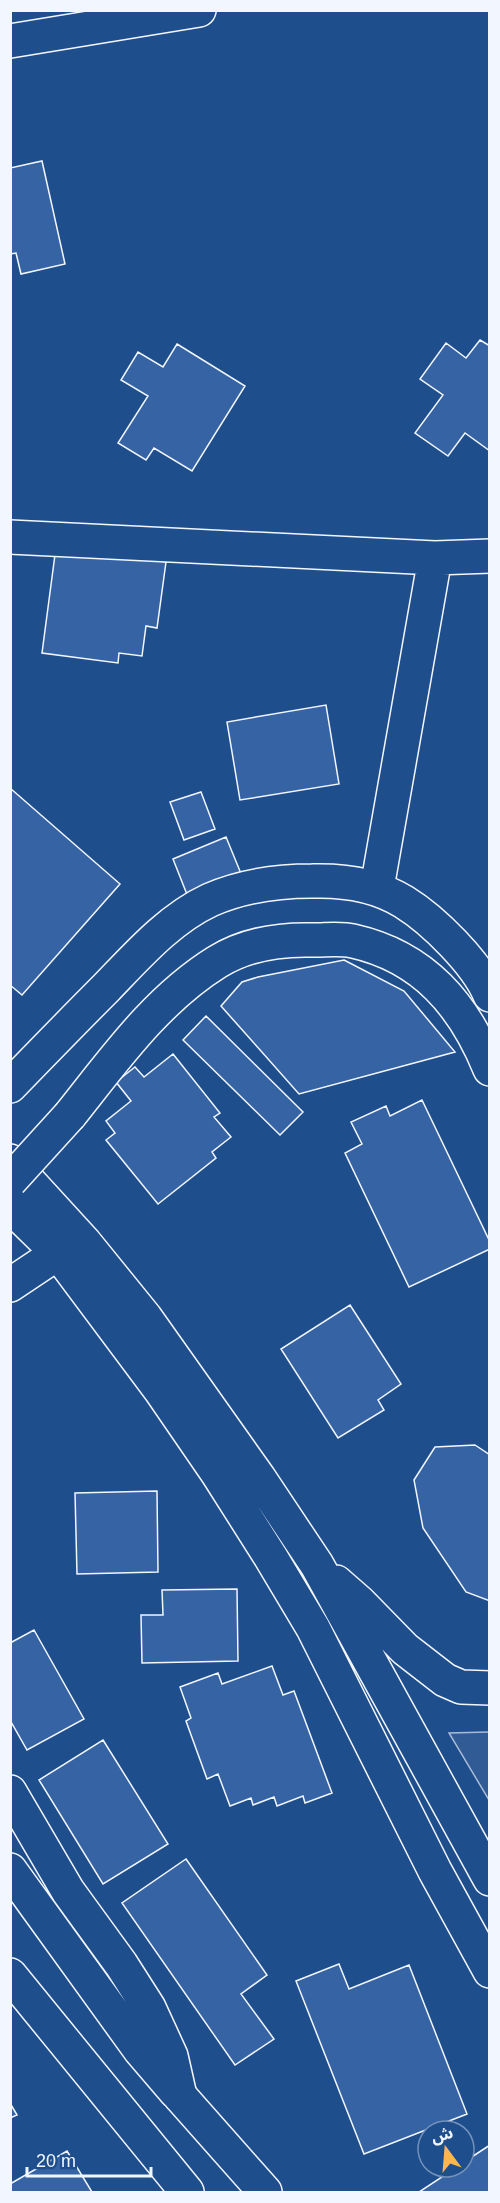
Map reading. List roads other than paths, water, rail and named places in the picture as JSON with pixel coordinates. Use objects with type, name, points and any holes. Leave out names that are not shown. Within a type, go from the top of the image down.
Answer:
[{"type":"main road","points":[[10,41],[199,10]]},
{"type":"main road","points":[[10,537],[435,558],[489,556]]},
{"type":"main road","points":[[377,888],[435,558]]},
{"type":"main road","points":[[10,1086],[164,930],[209,901],[263,884],[332,880],[377,888],[396,897],[419,912],[443,934],[466,960],[489,995]]},
{"type":"main road","points":[[10,1181],[70,1115],[150,1016],[190,981],[218,961],[252,946],[293,940],[352,941],[397,957],[434,981],[460,1011],[477,1038],[489,1069]]},
{"type":"main road","points":[[10,1161],[85,1243],[144,1317],[260,1478],[317,1565],[489,1879]]},
{"type":"main road","points":[[10,1206],[58,1253],[161,1391],[218,1474],[276,1566],[313,1628],[435,1871],[489,1971]]},
{"type":"main road","points":[[10,1285],[58,1253]]},
{"type":"main road","points":[[317,1565],[360,1603],[405,1649],[445,1680],[461,1687],[489,1688]]},
{"type":"main road","points":[[10,1792],[68,1891],[121,1964],[149,2008],[171,2056],[180,2096]]},
{"type":"main road","points":[[10,1870],[140,2050],[265,2193]]},
{"type":"main road","points":[[10,1975],[187,2193]]}]
